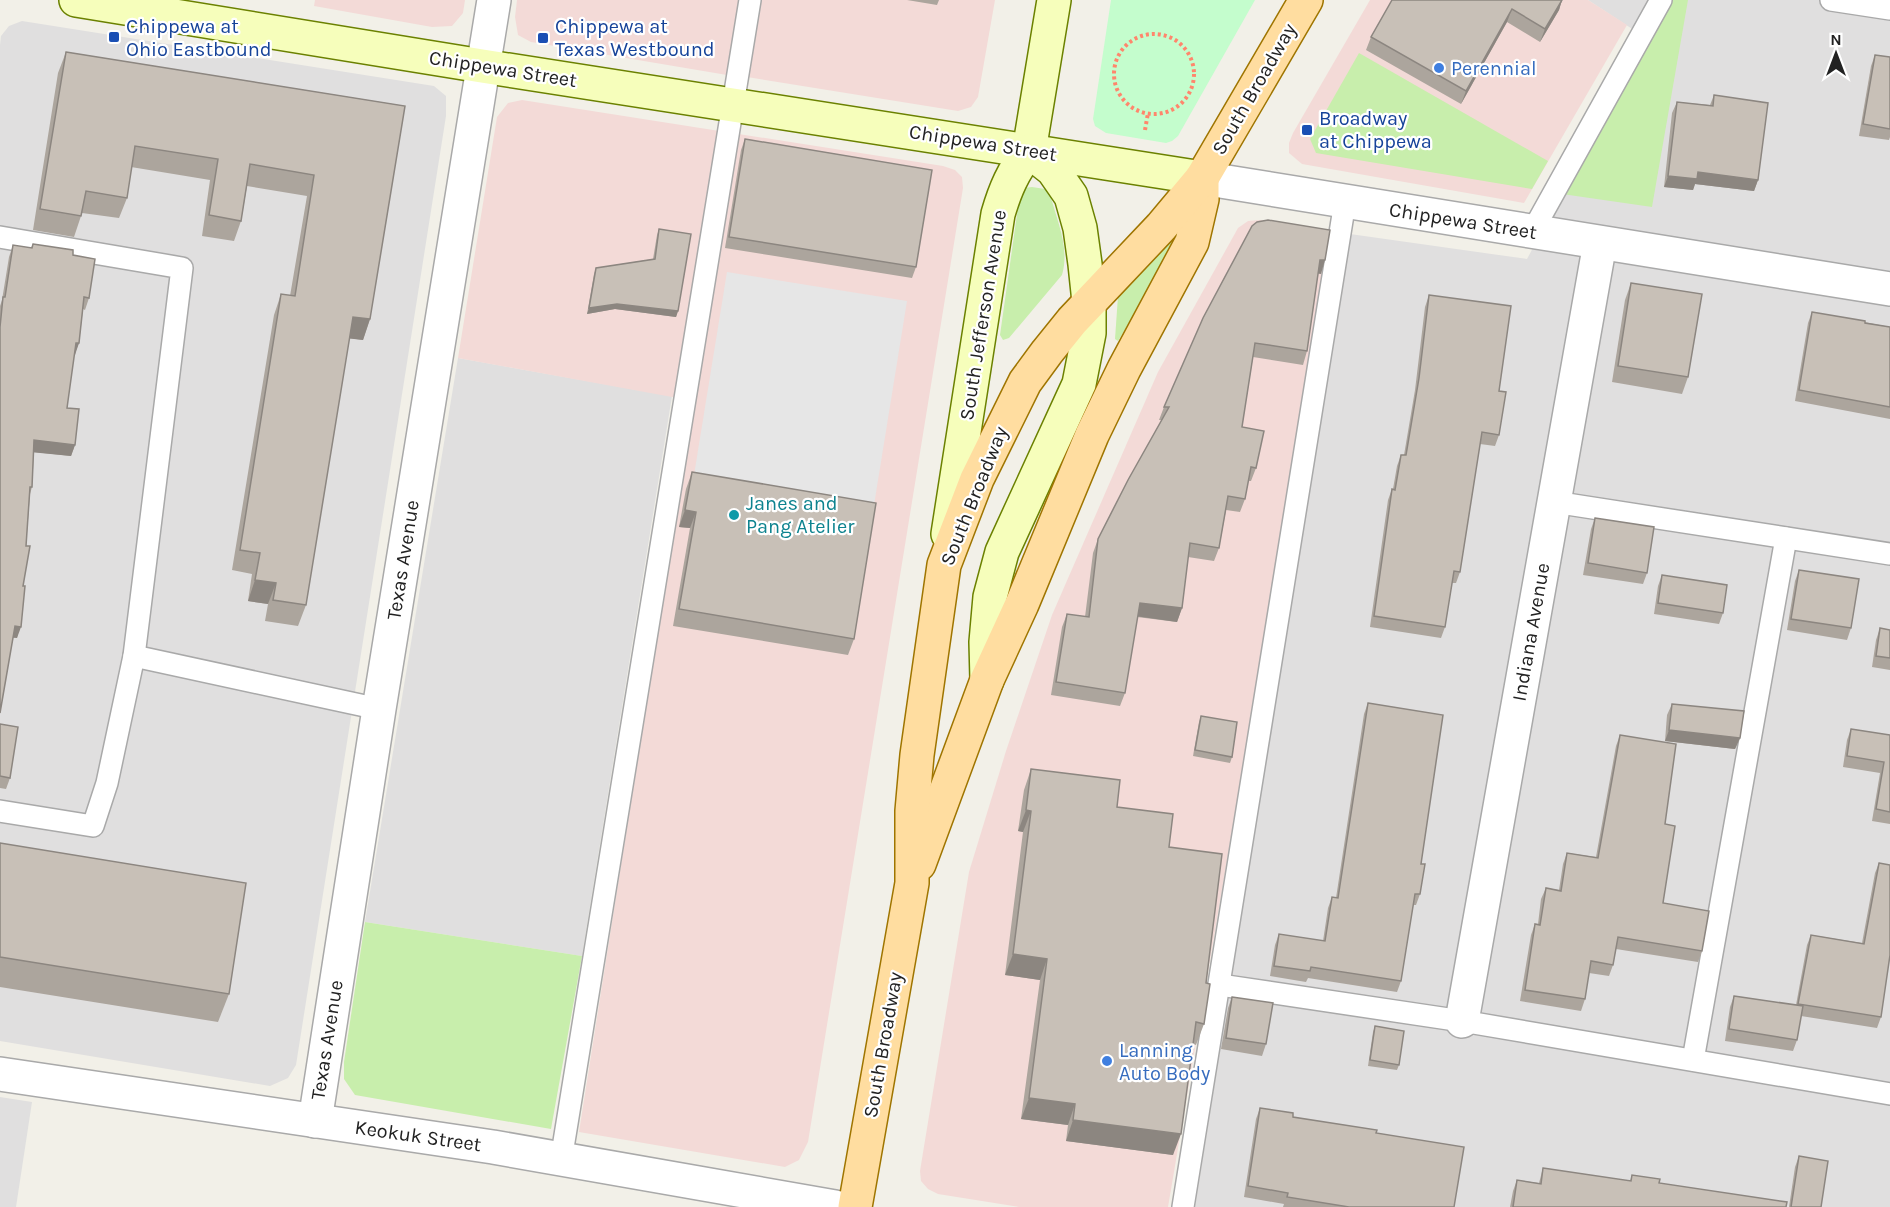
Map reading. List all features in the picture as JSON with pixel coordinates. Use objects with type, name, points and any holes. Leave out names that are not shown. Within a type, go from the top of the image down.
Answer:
[{"type":"main road","name":"Chippewa Street","points":[[76,0],[482,66],[1203,178]]},
{"type":"main road","name":"South Jefferson Avenue","points":[[944,565],[998,214],[1005,190],[1016,167],[1029,151],[1054,0]]},
{"type":"main road","name":"South Broadway","points":[[855,1207],[912,883],[912,811],[917,755],[944,565],[977,479],[1025,382],[1089,302],[1161,227],[1203,178],[1306,0]]},
{"type":"main road","points":[[987,680],[986,642],[990,597],[1002,552],[1079,384],[1089,333],[1089,302],[1080,228],[1071,196],[1053,170],[1029,151]]},
{"type":"main road","name":"South Broadway","points":[[912,883],[987,680],[1022,604],[1101,416],[1192,242],[1203,199],[1203,178]]},
{"type":"street","name":"Texas Avenue","points":[[315,1121],[379,708],[494,0]]},
{"type":"street","name":"Chippewa Street","points":[[1203,178],[1890,289]]},
{"type":"street","name":"Indiana Avenue","points":[[1462,1021],[1600,243]]},
{"type":"street","name":"Keokuk Street","points":[[0,1074],[493,1147],[835,1207]]},
{"type":"lane","points":[[561,1160],[750,0]]},
{"type":"lane","points":[[1532,232],[1661,0]]},
{"type":"lane","points":[[1831,0],[1890,9]]},
{"type":"lane","points":[[1183,1207],[1345,202]]},
{"type":"lane","points":[[0,237],[182,268],[134,656],[107,783],[93,826],[0,811]]},
{"type":"lane","points":[[1554,502],[1890,554]]},
{"type":"lane","points":[[1693,1060],[1786,537]]},
{"type":"lane","points":[[134,656],[379,708]]},
{"type":"lane","points":[[1220,985],[1462,1021],[1890,1094]]},
{"type":"path","points":[[1154,33],[1180,43],[1189,54],[1193,67],[1193,81],[1189,94],[1180,104],[1164,112],[1148,113],[1134,109],[1124,101],[1113,79],[1114,66],[1119,53],[1128,43],[1140,36],[1154,33]]},
{"type":"path","points":[[1145,130],[1148,113]]},
{"type":"shaded area","points":[[315,0],[465,0],[463,13],[452,26],[432,27],[314,6]]},
{"type":"shaded area","points":[[517,0],[739,0],[727,75],[531,42],[518,35],[515,17]]},
{"type":"shaded area","points":[[760,0],[995,0],[978,97],[971,107],[958,111],[747,77]]},
{"type":"shaded area","points":[[1370,0],[1588,0],[1627,25],[1524,203],[1302,164],[1289,153],[1289,143],[1293,133]]},
{"type":"shaded area","points":[[1588,0],[1890,0],[1890,1207],[1195,1207],[1350,234],[1527,259],[1646,38]]},
{"type":"shaded area","points":[[22,21],[434,86],[446,96],[446,116],[296,1065],[288,1078],[270,1086],[0,1041],[0,45],[1,36],[9,26]]},
{"type":"shaded area","points":[[522,100],[943,166],[955,170],[962,177],[963,188],[808,1142],[799,1160],[785,1167],[579,1132],[694,401],[458,358],[497,117],[508,103]]},
{"type":"shaded area","points":[[1260,220],[1334,232],[1168,1207],[1019,1207],[938,1194],[928,1189],[921,1181],[920,1171],[969,872],[1006,751],[1052,615],[1158,372],[1238,228],[1248,221]]},
{"type":"shaded area","points":[[727,272],[907,301],[874,505],[694,475]]},
{"type":"shaded area","points":[[458,358],[672,396],[582,956],[365,922]]},
{"type":"shaded area","points":[[0,1097],[32,1102],[16,1207],[0,1207]]},
{"type":"green space","points":[[1111,0],[1255,0],[1178,136],[1172,141],[1166,143],[1106,133],[1095,126],[1093,119]]},
{"type":"green space","points":[[1670,0],[1688,0],[1652,207],[1562,194]]},
{"type":"green space","points":[[1359,53],[1548,161],[1532,189],[1316,153],[1310,139]]},
{"type":"green space","points":[[1024,188],[1045,189],[1050,194],[1062,234],[1064,265],[1062,275],[1009,338],[1003,340],[1000,335],[1020,193]]},
{"type":"green space","points":[[1171,233],[1184,233],[1118,341],[1115,339],[1118,296]]},
{"type":"green space","points":[[365,922],[582,956],[551,1129],[355,1095],[344,1079],[344,1062]]},
{"type":"building","name":"Perennial","points":[[1392,0],[1562,0],[1545,29],[1512,9],[1466,91],[1371,37]]},
{"type":"building","points":[[66,52],[405,106],[370,319],[353,317],[306,605],[273,600],[276,583],[255,580],[260,553],[240,550],[281,294],[295,296],[314,175],[250,164],[241,221],[209,215],[218,159],[135,146],[127,198],[86,191],[81,216],[40,209]]},
{"type":"building","points":[[1875,55],[1890,57],[1890,129],[1863,124]]},
{"type":"building","points":[[1714,95],[1768,103],[1758,180],[1698,172],[1697,179],[1668,176],[1677,102],[1713,106]]},
{"type":"building","points":[[745,139],[932,170],[916,267],[729,237]]},
{"type":"building","points":[[1268,220],[1330,230],[1325,260],[1320,260],[1307,351],[1255,343],[1242,427],[1264,431],[1256,468],[1251,467],[1245,499],[1228,496],[1219,548],[1190,543],[1182,608],[1140,603],[1125,693],[1056,682],[1067,614],[1089,617],[1098,539],[1169,407],[1164,407],[1203,318],[1252,226],[1257,222]]},
{"type":"building","points":[[659,229],[691,234],[678,311],[617,304],[589,308],[596,268],[655,259]]},
{"type":"building","points":[[33,244],[73,250],[73,255],[95,259],[89,298],[84,297],[79,343],[76,343],[67,408],[79,409],[75,445],[34,440],[26,546],[30,546],[23,586],[25,586],[21,627],[15,626],[0,713],[0,327],[13,245],[32,248]]},
{"type":"building","points":[[1631,283],[1702,294],[1688,377],[1618,366]]},
{"type":"building","points":[[1429,295],[1511,306],[1499,391],[1506,392],[1499,435],[1482,432],[1460,572],[1454,571],[1445,627],[1374,616],[1392,489],[1395,490],[1401,455],[1406,455],[1419,378]]},
{"type":"building","points":[[1812,312],[1890,327],[1890,407],[1799,390]]},
{"type":"building","points":[[692,472],[876,503],[854,639],[679,609],[696,512],[685,510]]},
{"type":"building","points":[[1595,518],[1654,527],[1647,573],[1588,563]]},
{"type":"building","points":[[1799,570],[1859,579],[1851,628],[1791,619]]},
{"type":"building","points":[[1662,575],[1727,585],[1723,613],[1658,603]]},
{"type":"building","points":[[1880,628],[1890,630],[1890,658],[1876,656]]},
{"type":"building","points":[[1368,703],[1443,715],[1421,864],[1425,864],[1420,894],[1415,894],[1401,981],[1311,967],[1310,971],[1274,966],[1279,934],[1325,941],[1332,897],[1338,898]]},
{"type":"building","points":[[1672,704],[1744,711],[1740,738],[1669,730]]},
{"type":"building","points":[[1201,716],[1237,722],[1232,757],[1195,750]]},
{"type":"building","points":[[0,724],[18,727],[10,778],[0,776]]},
{"type":"building","points":[[1851,729],[1890,735],[1890,812],[1876,809],[1884,762],[1847,756]]},
{"type":"building","points":[[1620,735],[1676,744],[1665,824],[1675,826],[1663,903],[1709,911],[1702,951],[1618,937],[1613,965],[1591,961],[1585,999],[1525,990],[1535,924],[1540,925],[1546,888],[1561,891],[1567,853],[1598,858]]},
{"type":"building","points":[[1031,769],[1120,780],[1117,807],[1173,814],[1169,847],[1222,854],[1206,983],[1210,984],[1204,1024],[1196,1022],[1181,1134],[1073,1120],[1075,1104],[1029,1098],[1047,959],[1013,954],[1031,811],[1026,810]]},
{"type":"building","points":[[0,843],[246,883],[229,994],[0,957]]},
{"type":"building","points":[[1879,863],[1890,865],[1890,955],[1881,1017],[1798,1004],[1811,935],[1864,944]]},
{"type":"building","points":[[1734,996],[1803,1006],[1797,1040],[1729,1029]]},
{"type":"building","points":[[1232,997],[1273,1003],[1266,1044],[1226,1038]]},
{"type":"building","points":[[1375,1026],[1404,1031],[1399,1065],[1370,1060]]},
{"type":"building","points":[[1260,1108],[1293,1113],[1293,1117],[1377,1130],[1376,1133],[1464,1147],[1454,1207],[1349,1207],[1287,1197],[1288,1193],[1248,1186]]},
{"type":"building","points":[[1799,1156],[1828,1161],[1821,1207],[1791,1207]]},
{"type":"building","points":[[1543,1168],[1631,1181],[1632,1175],[1660,1179],[1659,1183],[1787,1202],[1786,1207],[1513,1207],[1517,1180],[1541,1184]]},
{"type":"place","name":"Chippewa at Ohio Eastbound","points":[[114,37]]},
{"type":"place","name":"Chippewa at Texas Westbound","points":[[543,38]]},
{"type":"place","name":"Perennial","points":[[1439,68]]},
{"type":"place","name":"Broadway at Chippewa","points":[[1307,130]]},
{"type":"place","name":"Janes and Pang Atelier","points":[[734,515]]},
{"type":"place","name":"Lanning Auto Body","points":[[1107,1061]]}]
